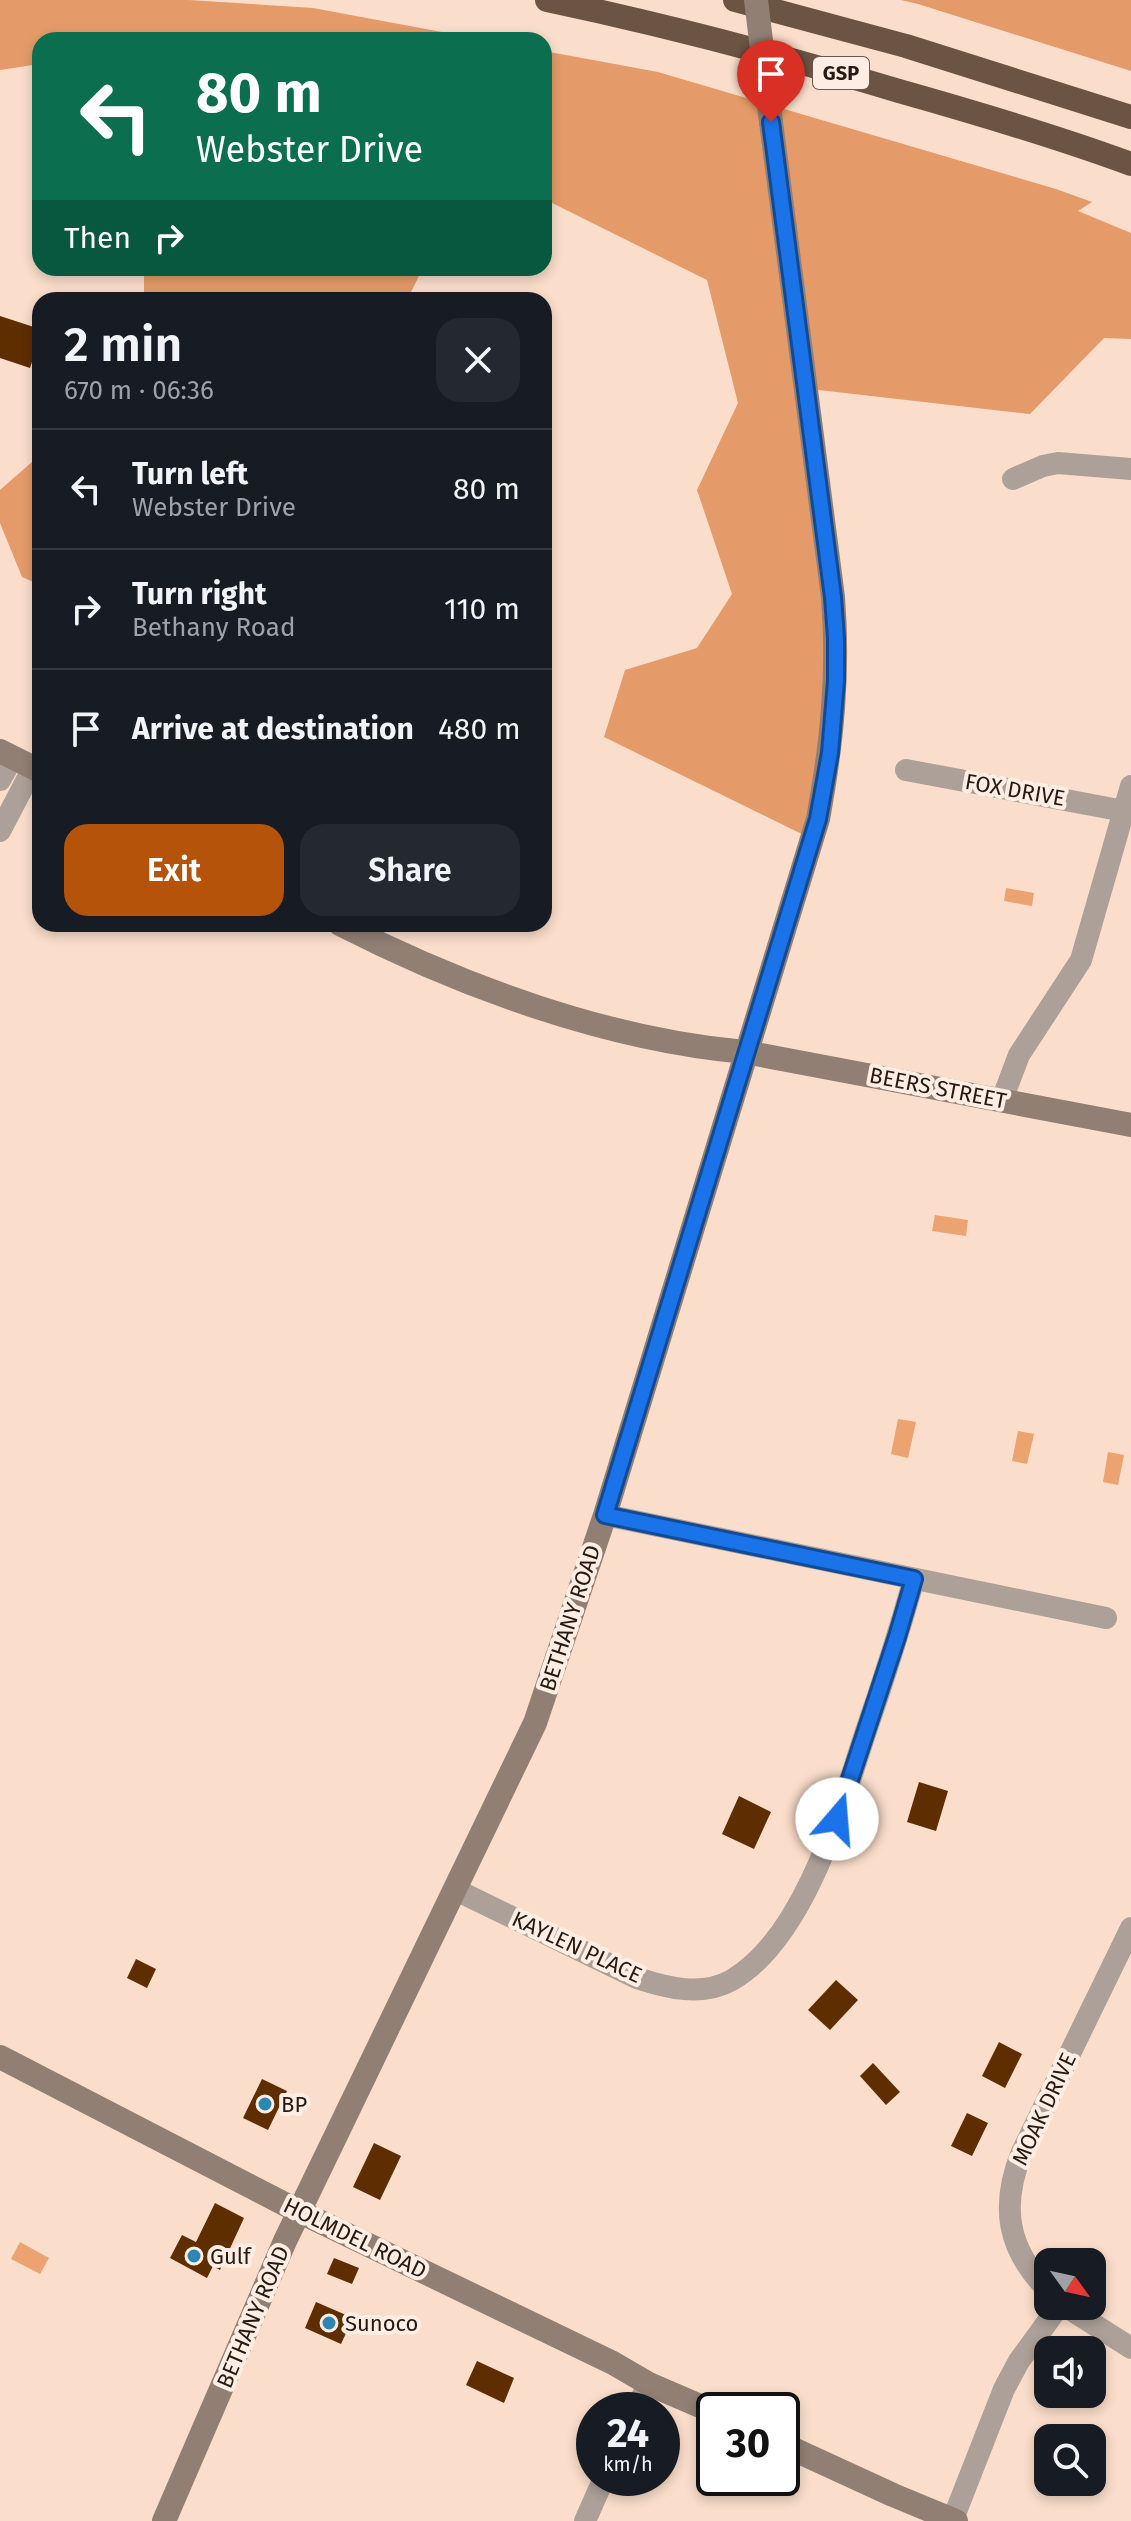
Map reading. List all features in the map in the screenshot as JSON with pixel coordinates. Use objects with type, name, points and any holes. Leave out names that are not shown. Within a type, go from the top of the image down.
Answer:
[{"type":"highway","name":"GSP","points":[[547,0],[652,23],[812,65],[1025,128],[1131,164]]},
{"type":"highway","name":"GSP","points":[[735,0],[906,46],[1131,117]]},
{"type":"street","name":"BETHANY ROAD","points":[[164,2521],[300,2212],[535,1723],[605,1515],[818,819],[830,753],[836,681],[833,597],[756,0]]},
{"type":"street","points":[[1013,479],[1058,463],[1131,469]]},
{"type":"street","points":[[0,780],[21,762]]},
{"type":"street","points":[[0,831],[21,762]]},
{"type":"street","name":"FOX DRIVE","points":[[906,770],[1124,811]]},
{"type":"street","points":[[1002,1100],[1019,1055],[1081,960],[1131,786]]},
{"type":"street","name":"BEERS STREET","points":[[358,932],[442,970],[568,1016],[703,1048],[745,1052],[1131,1125]]},
{"type":"street","points":[[605,1515],[1106,1618]]},
{"type":"street","name":"KAYLEN PLACE","points":[[456,1890],[637,1978],[662,1986],[687,1990],[718,1985],[753,1966],[771,1948],[786,1925],[826,1849],[914,1579]]},
{"type":"street","name":"MOAK DRIVE","points":[[1034,2276],[1014,2240],[1009,2208],[1012,2180],[1022,2152],[1131,1928]]},
{"type":"street","name":"HOLMDEL ROAD","points":[[0,2057],[300,2212],[696,2404]]},
{"type":"street","points":[[800,2452],[955,2520],[1004,2389],[1019,2361],[1051,2320]]},
{"type":"street","points":[[1085,2320],[1131,2348]]},
{"type":"street","points":[[645,2392],[649,2384]]},
{"type":"street","points":[[585,2521],[596,2496]]},
{"type":"shaded area","points":[[0,0],[189,0],[313,8],[442,32],[32,32],[32,65],[0,70]]},
{"type":"shaded area","points":[[901,0],[1131,0],[1131,71],[918,4]]},
{"type":"shaded area","points":[[552,52],[658,72],[1056,189],[1092,202],[1078,211],[1131,233],[1131,339],[1104,338],[1030,414],[810,389],[842,660],[814,840],[604,737],[625,670],[697,648],[732,594],[697,490],[738,403],[707,280],[552,203]]},
{"type":"shaded area","points":[[144,276],[419,276],[411,292],[144,292]]},
{"type":"shaded area","points":[[32,462],[32,581],[22,577],[0,523],[0,490]]},
{"type":"shaded area","points":[[1006,888],[1034,893],[1032,906],[1004,901]]},
{"type":"shaded area","points":[[935,1215],[968,1220],[966,1236],[932,1231]]},
{"type":"shaded area","points":[[898,1419],[916,1422],[908,1458],[891,1454]]},
{"type":"shaded area","points":[[1018,1431],[1034,1434],[1027,1464],[1012,1461]]},
{"type":"shaded area","points":[[1108,1452],[1124,1455],[1118,1485],[1103,1482]]},
{"type":"shaded area","points":[[20,2242],[49,2258],[40,2274],[11,2259]]},
{"type":"building","points":[[0,316],[32,326],[30,368],[0,358]]},
{"type":"building","points":[[919,1782],[948,1791],[936,1831],[907,1822]]},
{"type":"building","points":[[739,1796],[771,1812],[754,1849],[722,1834]]},
{"type":"building","points":[[136,1959],[156,1969],[147,1988],[127,1978]]},
{"type":"building","points":[[836,1980],[858,2000],[830,2030],[808,2010]]},
{"type":"building","points":[[999,2042],[1022,2054],[1005,2088],[982,2076]]},
{"type":"building","points":[[873,2063],[900,2092],[886,2105],[860,2076]]},
{"type":"building","name":"BP","points":[[262,2079],[287,2091],[268,2130],[243,2118]]},
{"type":"building","points":[[967,2113],[988,2123],[972,2156],[951,2146]]},
{"type":"building","points":[[374,2143],[401,2156],[380,2200],[353,2187]]},
{"type":"building","points":[[215,2203],[244,2218],[220,2270],[213,2266],[207,2278],[170,2258],[182,2235],[196,2242]]},
{"type":"building","points":[[334,2258],[359,2268],[352,2284],[327,2274]]},
{"type":"building","name":"Sunoco","points":[[316,2302],[353,2318],[341,2344],[305,2328]]},
{"type":"building","points":[[477,2361],[514,2378],[504,2403],[466,2385]]},
{"type":"place","name":"BP","points":[[265,2104]]},
{"type":"place","name":"Gulf","points":[[194,2256]]},
{"type":"place","name":"Sunoco","points":[[329,2323]]},
{"type":"route","points":[[771,122],[833,597],[836,681],[830,753],[818,819],[605,1515],[914,1579],[837,1819]]}]
